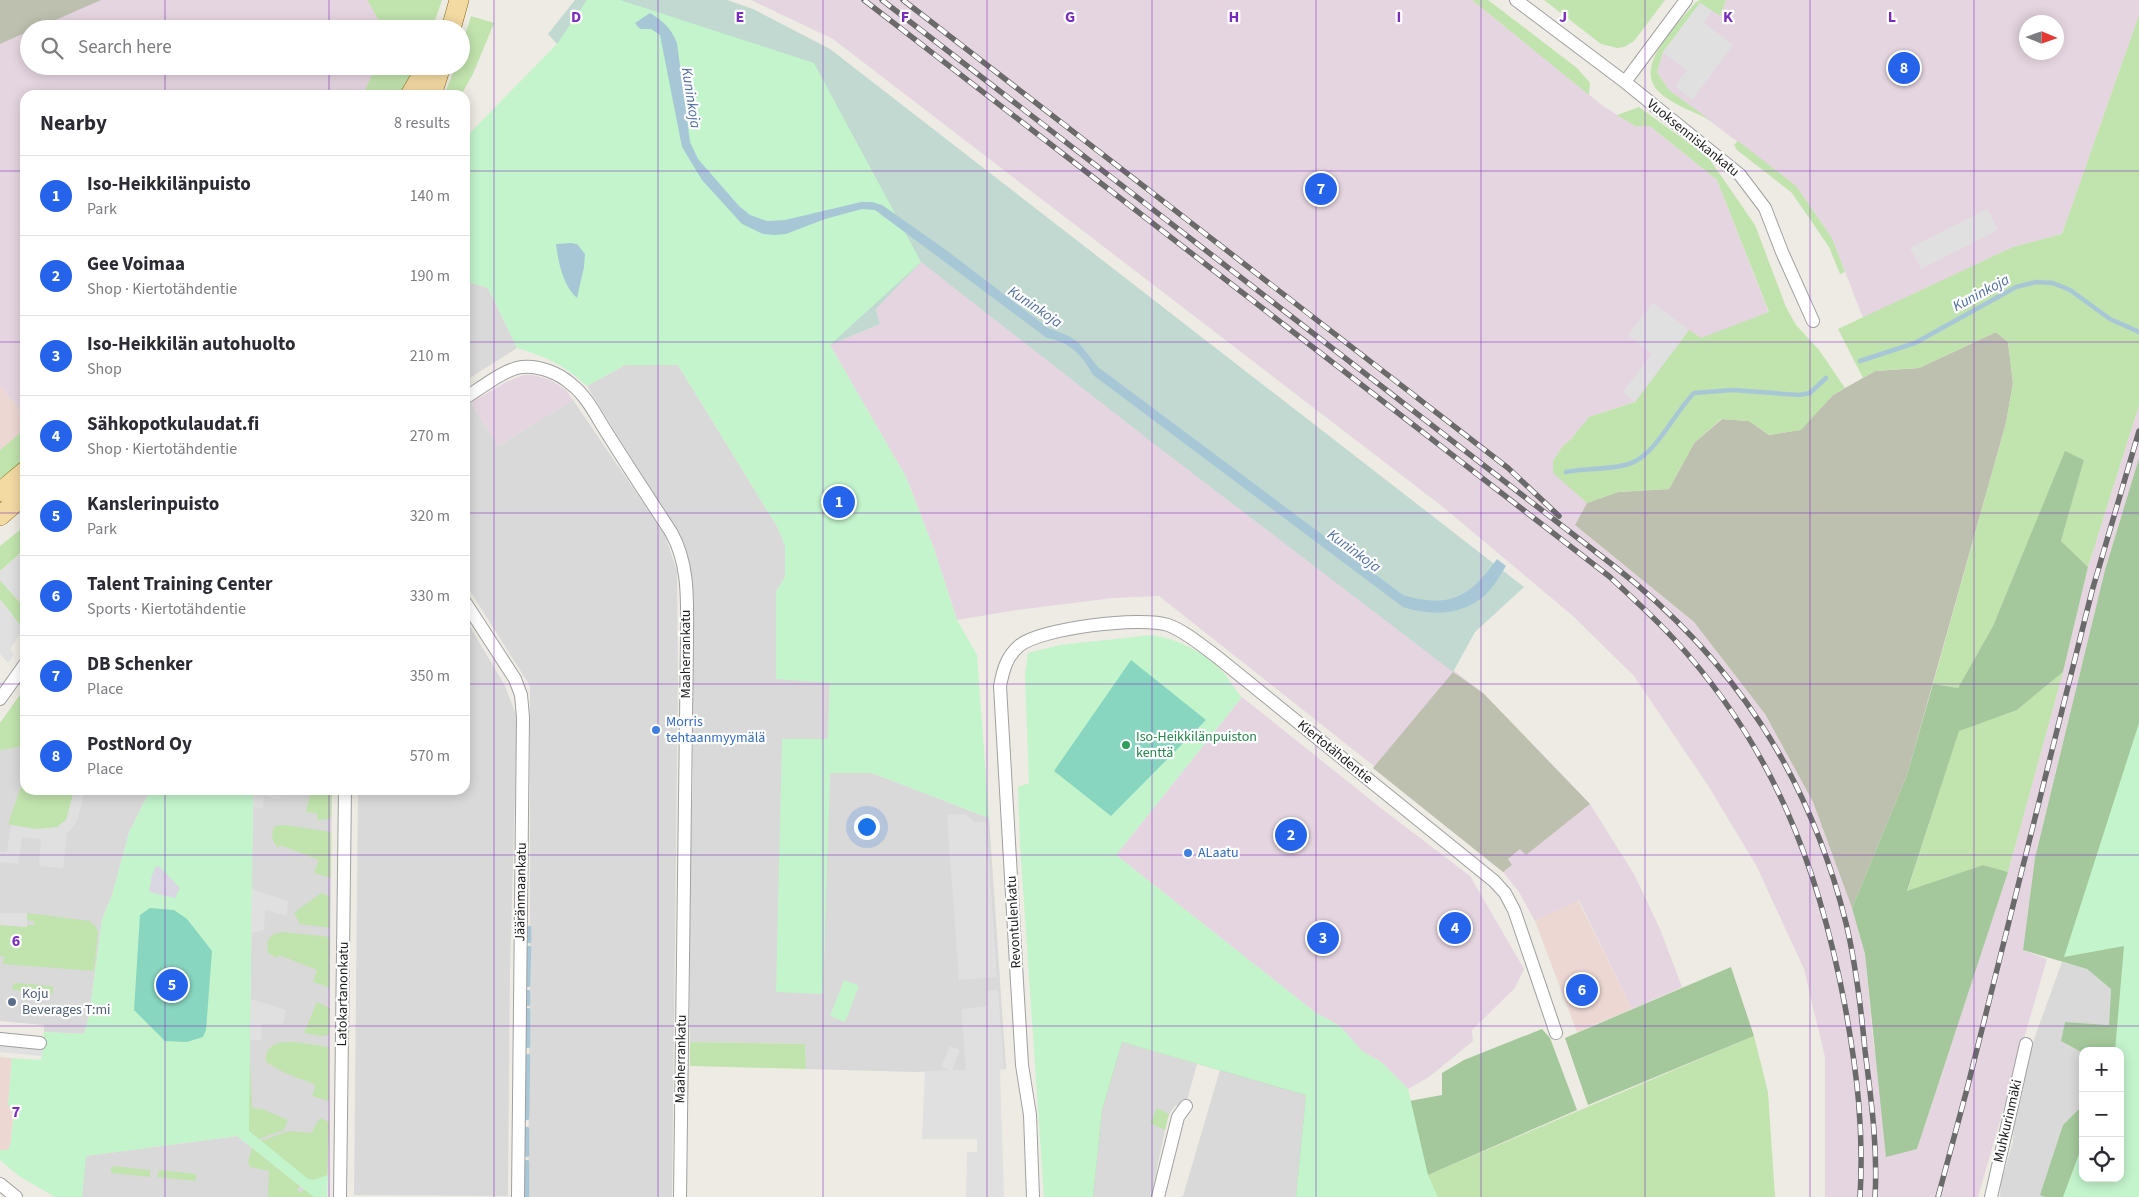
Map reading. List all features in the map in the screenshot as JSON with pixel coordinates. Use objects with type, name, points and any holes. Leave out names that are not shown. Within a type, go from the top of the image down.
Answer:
[{"type":"main road","points":[[413,90],[422,75]]},
{"type":"main road","points":[[434,90],[439,75]]},
{"type":"main road","points":[[0,492],[20,476]]},
{"type":"main road","points":[[0,516],[20,498]]},
{"type":"street","name":"Vuoksenniskankatu","points":[[1516,0],[1625,82],[1740,175],[1765,208],[1782,252],[1813,321]]},
{"type":"street","points":[[1625,82],[1686,0]]},
{"type":"street","name":"Maaherrankatu","points":[[470,395],[509,371],[521,367],[531,367],[546,371],[571,383],[581,392],[671,532],[682,557],[686,581],[687,641],[680,1197]]},
{"type":"street","name":"Jääränmaankatu","points":[[470,610],[515,679],[521,695],[523,717],[518,1197]]},
{"type":"street","name":"Kiertotähdentie","points":[[1015,651],[1028,641],[1042,634],[1096,626],[1149,622],[1169,625],[1216,656],[1494,881],[1505,893],[1514,910],[1556,1033]]},
{"type":"street","name":"Revontulenkatu","points":[[1015,651],[1004,666],[1000,686],[1000,705],[1022,1065],[1030,1115],[1033,1197]]},
{"type":"street","points":[[0,699],[20,671]]},
{"type":"street","name":"Latokartanonkatu","points":[[340,1197],[345,795]]},
{"type":"street","points":[[0,1039],[40,1043]]},
{"type":"street","name":"Muhkurinmäki","points":[[1991,1197],[2026,1044]]},
{"type":"street","points":[[1158,1197],[1178,1117],[1186,1106]]},
{"type":"shaded area","points":[[0,0],[367,0],[379,20],[20,20],[20,75],[372,75],[365,90],[20,90],[20,409],[0,386]]},
{"type":"shaded area","points":[[0,0],[101,0],[55,20],[20,20],[20,35],[0,44]]},
{"type":"shaded area","points":[[575,0],[727,0],[753,9],[830,49],[1524,587],[1475,632],[1453,672],[1153,443],[921,262],[876,309],[880,324],[830,345],[548,34]]},
{"type":"shaded area","points":[[751,0],[1472,0],[1603,106],[1635,126],[1650,126],[1717,180],[1774,326],[1655,395],[1589,417],[1562,447],[1553,461],[1574,490],[1587,503],[1575,525],[1694,622],[1765,714],[1813,802],[1852,908],[1865,954],[1874,1048],[1917,1149],[2008,872],[2063,672],[2088,567],[2139,405],[2139,458],[2105,570],[2035,858],[2023,950],[2047,959],[1978,1197],[1825,1197],[1825,1057],[1804,969],[1756,865],[1707,784],[1634,676],[1573,616],[1443,507],[833,39]],"holes":[[[938,31],[1510,470],[1563,515]]]},
{"type":"shaded area","points":[[1726,0],[2139,0],[2139,15],[2062,234],[2013,247],[1863,318],[1832,238],[1796,186],[1669,90],[1657,72],[1663,52],[1700,3],[1720,16]]},
{"type":"shaded area","points":[[1700,3],[1712,11],[1704,23],[1733,45],[1692,100],[1675,86],[1687,70],[1663,52]]},
{"type":"shaded area","points":[[650,13],[666,25],[677,43],[690,142],[698,159],[739,206],[750,215],[767,221],[785,220],[861,202],[872,202],[882,205],[946,250],[1048,328],[1069,336],[1079,343],[1098,367],[1403,595],[1434,601],[1458,596],[1478,583],[1497,559],[1506,566],[1497,581],[1476,602],[1456,610],[1435,613],[1403,607],[1093,375],[1080,356],[1069,346],[1047,338],[875,210],[862,209],[825,219],[786,234],[763,234],[742,224],[702,180],[682,147],[660,35],[651,29],[640,29],[635,23]]},
{"type":"shaded area","points":[[1987,209],[1998,230],[1921,269],[1910,248]]},
{"type":"shaded area","points":[[556,244],[577,244],[585,254],[577,298],[565,280]]},
{"type":"shaded area","points":[[921,262],[1483,693],[1590,804],[1634,874],[1660,929],[1682,987],[1632,1009],[1579,900],[1535,921],[1519,892],[1503,872],[1373,768],[1374,766],[1159,596],[1113,598],[1017,610],[957,620],[934,549],[906,477],[830,345],[880,324],[876,309]]},
{"type":"shaded area","points":[[470,283],[488,288],[517,348],[470,378]]},
{"type":"shaded area","points":[[1653,303],[1689,330],[1635,402],[1623,392],[1652,354],[1628,335]]},
{"type":"shaded area","points":[[1996,332],[2008,342],[2013,383],[2006,423],[1907,775],[1852,908],[1813,802],[1765,714],[1694,622],[1575,525],[1587,503],[1618,492],[1669,489],[1694,443],[1722,419],[1749,421],[1769,435],[1800,430],[1833,395],[1875,371],[1919,368]]},
{"type":"shaded area","points":[[625,365],[678,365],[778,528],[785,546],[785,577],[776,592],[830,683],[828,739],[782,740],[823,994],[829,773],[872,773],[989,818],[1006,1069],[916,1072],[806,1069],[805,1044],[690,1042],[690,918],[688,907],[693,784],[692,625],[676,530],[587,386]]},
{"type":"shaded area","points":[[524,375],[533,375],[551,380],[566,390],[573,400],[498,446],[471,403],[506,382]]},
{"type":"shaded area","points":[[0,386],[20,409],[20,433],[0,450]]},
{"type":"shaded area","points":[[573,400],[665,535],[677,571],[678,682],[672,1197],[528,1197],[530,686],[470,591],[471,403],[498,446]]},
{"type":"shaded area","points":[[20,554],[20,602],[0,580],[0,571]]},
{"type":"shaded area","points":[[0,599],[20,625],[20,634],[10,649],[14,654],[8,663],[0,654]]},
{"type":"shaded area","points":[[470,626],[505,686],[517,717],[510,971],[508,1196],[354,1195],[358,795],[470,795]]},
{"type":"shaded area","points":[[1453,672],[1483,693],[1590,804],[1526,855],[1520,849],[1508,859],[1512,865],[1503,872],[1373,768]]},
{"type":"shaded area","points":[[20,695],[20,795],[148,795],[129,833],[112,895],[102,920],[89,1016],[84,1034],[44,1032],[44,1025],[0,1021],[0,723]]},
{"type":"shaded area","points":[[1242,697],[1382,809],[1470,876],[1524,969],[1515,988],[1472,1030],[1473,1041],[1429,1077],[1408,1089],[1381,1062],[1362,1051],[1340,1026],[1316,1013],[1116,855]]},
{"type":"shaded area","points":[[73,795],[84,795],[78,818],[74,826],[67,833],[63,868],[39,866],[41,839],[22,837],[18,864],[0,862],[0,852],[7,852],[11,825],[36,829],[57,827],[66,820]]},
{"type":"shaded area","points":[[253,795],[332,795],[328,1175],[307,1178],[249,1131]]},
{"type":"shaded area","points":[[253,795],[281,795],[280,799],[264,796],[263,808],[253,807]]},
{"type":"shaded area","points":[[966,814],[974,822],[986,822],[997,977],[959,980],[947,815]]},
{"type":"shaded area","points":[[156,866],[159,866],[180,888],[175,898],[149,892],[152,875]]},
{"type":"shaded area","points":[[252,889],[288,901],[287,916],[265,910],[264,930],[251,933]]},
{"type":"shaded area","points":[[1578,900],[1632,1009],[1577,1032],[1535,921]]},
{"type":"shaded area","points":[[0,913],[27,913],[27,927],[0,925]]},
{"type":"shaded area","points":[[2062,962],[2087,969],[2111,989],[2109,1025],[2065,1022],[2061,1041],[2079,1051],[2079,1109],[2063,1125],[2041,1195],[2045,1197],[2000,1197],[2001,1183],[2013,1142],[2014,1112],[2024,1067]]},
{"type":"shaded area","points":[[998,990],[1004,1069],[1000,1070],[1004,1197],[966,1197],[967,1152],[977,1152],[977,1139],[922,1139],[925,1071],[949,1070],[941,1067],[950,1046],[960,1050],[952,1070],[966,1070],[961,1009],[987,1006],[986,991]]},
{"type":"shaded area","points":[[251,999],[286,1010],[283,1024],[262,1024],[261,1040],[250,1040]]},
{"type":"shaded area","points":[[0,1041],[43,1045],[42,1056],[0,1052]]},
{"type":"shaded area","points":[[1122,1042],[1197,1064],[1186,1104],[1175,1106],[1168,1116],[1151,1197],[1093,1197],[1102,1110]]},
{"type":"shaded area","points":[[0,1057],[12,1058],[8,1105],[14,1106],[11,1142],[8,1150],[0,1150]]},
{"type":"shaded area","points":[[1220,1070],[1306,1095],[1296,1197],[1180,1197],[1183,1196]]},
{"type":"shaded area","points":[[237,1136],[314,1197],[82,1197],[85,1156]]},
{"type":"green space","points":[[367,0],[442,0],[435,20],[379,20]]},
{"type":"green space","points":[[587,0],[620,0],[814,63],[921,262],[830,345],[906,477],[934,549],[957,620],[977,655],[989,818],[872,773],[830,773],[823,994],[776,992],[782,739],[828,739],[830,683],[776,679],[776,592],[785,577],[785,546],[778,528],[678,365],[625,365],[587,386],[571,372],[555,362],[517,348],[488,288],[470,283],[470,133],[557,44]]},
{"type":"green space","points":[[1472,0],[1488,0],[1577,68],[1590,83],[1589,95]]},
{"type":"green space","points":[[1544,0],[1665,0],[1634,41],[1624,47],[1617,48],[1601,44]]},
{"type":"green space","points":[[1700,0],[1726,0],[1720,16],[1700,3],[1663,52],[1657,72],[1669,90],[1710,120],[1662,95],[1651,80],[1651,68],[1662,44],[1695,3]]},
{"type":"green space","points":[[2139,15],[2139,405],[2088,567],[2061,541],[2084,460],[2065,452],[1993,626],[1958,688],[1933,684],[2006,423],[2013,383],[2008,342],[1996,332],[1919,368],[1875,371],[1863,378],[1838,329],[2013,247],[2062,234]]},
{"type":"green space","points":[[471,16],[494,23],[473,74],[464,90],[446,90],[452,75],[470,75]]},
{"type":"green space","points":[[372,75],[411,75],[403,90],[365,90]]},
{"type":"green space","points":[[1639,107],[1708,157],[1755,225],[1786,307],[1796,325],[1819,350],[1845,388],[1833,395],[1801,430],[1769,435],[1749,421],[1721,419],[1694,443],[1669,489],[1618,492],[1587,503],[1553,473],[1553,461],[1562,447],[1589,417],[1635,402],[1689,330],[1701,338],[1769,312],[1717,180],[1650,126],[1635,126],[1617,115]]},
{"type":"green space","points":[[1738,141],[1796,186],[1832,238],[1845,272],[1840,274],[1829,247],[1792,193],[1737,150],[1734,145]]},
{"type":"green space","points":[[20,433],[20,464],[0,479],[0,450]]},
{"type":"green space","points":[[2065,451],[2084,460],[2061,541],[2088,567],[2063,672],[2017,710],[1959,731],[1907,891],[1983,865],[2008,872],[1917,1149],[1886,1157],[1865,954],[1852,908],[1907,775],[1933,684],[1958,688],[1993,626]]},
{"type":"green space","points":[[2139,458],[2139,1197],[2045,1197],[2040,1195],[2063,1125],[2079,1109],[2079,1182],[2124,1182],[2124,1047],[2079,1047],[2079,1051],[2061,1041],[2065,1022],[2109,1025],[2111,989],[2087,969],[2023,950],[2035,858],[2105,570]]},
{"type":"green space","points":[[20,530],[20,554],[0,571],[0,546]]},
{"type":"green space","points":[[0,580],[20,602],[20,625],[0,599]]},
{"type":"green space","points":[[1152,635],[1181,643],[1207,658],[1223,672],[1242,697],[1116,855],[1316,1013],[1340,1026],[1362,1051],[1381,1062],[1408,1089],[1428,1175],[1438,1197],[1296,1197],[1306,1095],[1122,1042],[1102,1110],[1093,1197],[1044,1197],[1020,844],[1018,787],[1029,783],[1025,675],[1028,653],[1060,645]]},
{"type":"green space","name":"Iso-Heikkilänpuiston kenttä","points":[[1131,660],[1206,720],[1111,816],[1054,771]]},
{"type":"green space","points":[[2063,672],[2008,872],[1983,865],[1907,892],[1959,730],[2017,710]]},
{"type":"green space","points":[[20,695],[20,747],[0,750],[0,723]]},
{"type":"green space","points":[[2139,723],[2139,1197],[2063,1197],[2079,1154],[2079,1182],[2124,1182],[2124,1047],[2115,1047],[2124,946],[2064,957]]},
{"type":"green space","points":[[20,790],[20,795],[73,795],[66,821],[55,828],[38,829],[8,824]]},
{"type":"green space","points":[[148,795],[253,795],[249,1131],[307,1178],[313,1180],[328,1175],[327,1197],[314,1197],[237,1136],[86,1156],[82,1197],[55,1197],[19,1176],[0,1160],[0,1150],[8,1150],[11,1142],[14,1107],[8,1106],[12,1058],[41,1060],[44,1032],[84,1034],[89,1016],[102,920],[112,895],[129,833]]},
{"type":"green space","points":[[310,795],[332,795],[331,819],[317,820],[317,813],[306,812]]},
{"type":"green space","points":[[285,825],[331,832],[331,878],[314,873],[319,860],[280,845],[278,848],[272,835],[275,826]]},
{"type":"green space","points":[[321,893],[330,896],[330,928],[300,924],[294,913]]},
{"type":"green space","points":[[150,908],[174,910],[187,919],[212,951],[206,1030],[203,1037],[187,1042],[165,1041],[134,1010],[140,915]]},
{"type":"green space","points":[[27,913],[90,921],[98,932],[94,971],[3,964],[4,956],[0,956],[0,925],[26,927],[27,925],[34,925],[34,921],[27,920]]},
{"type":"green space","points":[[283,932],[330,937],[330,988],[313,982],[317,970],[279,955],[277,958],[268,953],[267,942],[272,935]]},
{"type":"green space","points":[[1731,967],[1754,1036],[1588,1105],[1565,1038]]},
{"type":"green space","points":[[844,980],[859,986],[845,1022],[830,1016]]},
{"type":"green space","points":[[13,984],[53,986],[53,994],[12,990]]},
{"type":"green space","points":[[317,1002],[330,1008],[329,1035],[321,1036],[304,1033]]},
{"type":"green space","points":[[1099,1020],[1404,1102],[1442,1095],[1442,1073],[1464,1060],[1542,1029],[1550,1038],[1577,1110],[1428,1175],[1408,1197],[1296,1197],[1306,1095],[1122,1042],[1102,1110],[1093,1197],[1051,1197]]},
{"type":"green space","points":[[1754,1036],[1768,1092],[1775,1197],[1408,1197],[1428,1175]]},
{"type":"green space","points":[[282,1042],[329,1047],[329,1101],[312,1096],[316,1085],[283,1072],[266,1062],[270,1048]]},
{"type":"green space","points":[[690,1042],[805,1044],[806,1069],[690,1066]]},
{"type":"green space","points":[[250,1059],[252,1108],[262,1109],[288,1120],[284,1130],[256,1140],[234,1122]]},
{"type":"green space","points":[[1157,1108],[1169,1114],[1165,1130],[1150,1123]]},
{"type":"green space","points":[[320,1118],[329,1122],[327,1186],[323,1192],[258,1142],[289,1131],[311,1133]]},
{"type":"green space","points":[[252,1148],[300,1186],[297,1190],[301,1193],[304,1189],[314,1197],[268,1197],[269,1171],[250,1167],[248,1162]]},
{"type":"green space","points":[[114,1166],[150,1170],[150,1177],[111,1173],[111,1168]]},
{"type":"green space","points":[[159,1170],[196,1174],[196,1181],[157,1177]]},
{"type":"waterway","name":"Kuninkoja","points":[[1860,361],[1915,343],[2016,287],[2036,282],[2053,283],[2070,290],[2110,319],[2139,332]]},
{"type":"waterway","name":"Kuninkoja","points":[[1566,472],[1622,466],[1639,459],[1656,443],[1694,393],[1733,390],[1799,395],[1810,393],[1826,378]]},
{"type":"waterway","points":[[529,928],[529,941]]},
{"type":"waterway","points":[[528,985],[529,948]]},
{"type":"waterway","points":[[528,992],[528,1004]]},
{"type":"waterway","points":[[528,1010],[528,1046]]},
{"type":"waterway","points":[[527,1118],[528,1056]]},
{"type":"waterway","points":[[527,1129],[527,1155]]},
{"type":"waterway","points":[[527,1162],[527,1197]]},
{"type":"railway","points":[[864,0],[1610,577],[1650,614],[1708,679],[1738,721],[1764,764],[1786,809],[1805,855],[1821,904],[1834,954],[1853,1054],[1860,1124],[1860,1197]]},
{"type":"railway","points":[[882,0],[1614,566],[1657,602],[1696,641],[1730,681],[1761,724],[1788,770],[1811,818],[1830,869],[1846,923],[1858,986],[1872,1105],[1876,1160],[1875,1197]]},
{"type":"railway","points":[[903,0],[1508,468],[1559,516]]},
{"type":"railway","points":[[1938,1197],[1967,1089],[2092,591],[2139,431]]},
{"type":"place","name":"PostNord Oy","points":[[1904,68]]},
{"type":"place","name":"DB Schenker","points":[[1321,189]]},
{"type":"place","name":"Iso-Heikkilänpuisto","points":[[839,502]]},
{"type":"place","name":"Morris tehtaanmyymälä","points":[[656,730]]},
{"type":"place","name":"Iso-Heikkilänpuiston kenttä","points":[[1126,745]]},
{"type":"place","name":"Gee Voimaa","points":[[1291,835]]},
{"type":"place","name":"ALaatu","points":[[1188,853]]},
{"type":"place","name":"Sähkopotkulaudat.fi","points":[[1455,928]]},
{"type":"place","name":"Iso-Heikkilän autohuolto","points":[[1323,938]]},
{"type":"place","name":"Kanslerinpuisto","points":[[172,985]]},
{"type":"place","name":"Talent Training Center","points":[[1582,990]]},
{"type":"place","name":"Koju Beverages T:mi","points":[[12,1002]]}]
